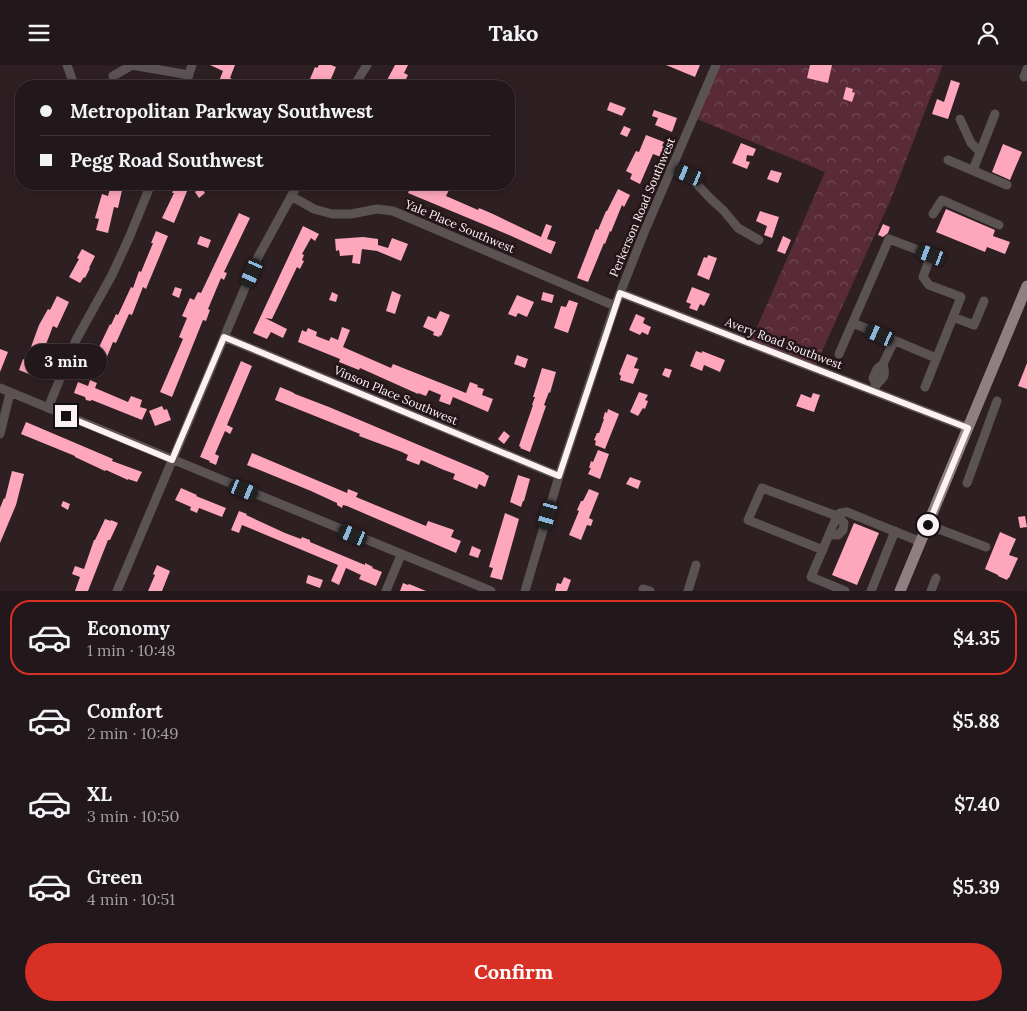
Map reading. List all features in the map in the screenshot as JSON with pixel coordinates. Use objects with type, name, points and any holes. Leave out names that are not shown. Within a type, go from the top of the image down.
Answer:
[{"type":"main road","points":[[900,591],[1026,292]]},
{"type":"street","points":[[67,65],[72,79]]},
{"type":"street","points":[[113,77],[132,65],[189,75]]},
{"type":"street","points":[[187,80],[192,65]]},
{"type":"street","points":[[357,80],[366,65]]},
{"type":"street","name":"Perkerson Road Southwest","points":[[526,591],[559,476],[615,306],[716,65]]},
{"type":"street","points":[[972,170],[995,114]]},
{"type":"street","points":[[960,119],[971,143],[980,151]]},
{"type":"street","points":[[948,160],[972,170],[996,185],[1007,185]]},
{"type":"street","points":[[672,169],[689,175],[738,228],[759,241]]},
{"type":"street","points":[[48,408],[76,340],[112,275],[149,190]]},
{"type":"street","points":[[116,591],[258,257],[294,190]]},
{"type":"street","name":"Yale Place Southwest","points":[[291,196],[314,209],[332,214],[351,214],[377,209],[393,211],[615,306]]},
{"type":"street","points":[[933,214],[942,200],[999,225]]},
{"type":"street","points":[[839,354],[889,239],[931,255],[923,277],[929,285],[961,297],[925,387]]},
{"type":"street","name":"Avery Road Southwest","points":[[620,293],[875,388],[968,428]]},
{"type":"street","points":[[953,317],[974,325],[984,301]]},
{"type":"street","points":[[853,323],[936,358]]},
{"type":"street","name":"Vinson Place Southwest","points":[[224,337],[559,476]]},
{"type":"street","points":[[875,388],[873,378],[877,369],[884,364],[894,341]]},
{"type":"street","points":[[0,388],[491,591]]},
{"type":"street","points":[[0,434],[10,393]]},
{"type":"street","points":[[967,483],[997,401]]},
{"type":"street","points":[[822,550],[748,520],[762,487],[837,516],[844,523],[843,531],[835,536],[829,535],[812,577],[846,591]]},
{"type":"street","points":[[837,516],[840,513],[847,512],[921,542]]},
{"type":"street","points":[[928,525],[986,547]]},
{"type":"street","points":[[871,591],[895,531]]},
{"type":"street","points":[[386,591],[401,555]]},
{"type":"street","points":[[688,591],[696,565]]},
{"type":"street","points":[[931,591],[936,578]]},
{"type":"green space","points":[[716,65],[943,65],[891,199],[814,369],[750,343],[825,172],[697,119]]},
{"type":"building","points":[[210,65],[235,65],[230,78],[232,80],[219,80],[223,71]]},
{"type":"building","points":[[319,65],[336,67],[331,80],[310,80],[315,67],[317,68]]},
{"type":"building","points":[[395,65],[408,65],[404,73],[408,75],[406,80],[387,80]]},
{"type":"building","points":[[666,65],[700,65],[695,77]]},
{"type":"building","points":[[810,65],[832,65],[828,83],[807,78]]},
{"type":"building","points":[[951,80],[960,83],[948,119],[932,114],[937,99],[944,102]]},
{"type":"building","points":[[846,87],[853,89],[852,92],[855,93],[852,102],[843,99]]},
{"type":"building","points":[[610,102],[626,108],[622,116],[607,110]]},
{"type":"building","points":[[654,110],[677,118],[672,132],[655,125],[658,118],[652,116]]},
{"type":"building","points":[[624,126],[631,129],[627,137],[620,134]]},
{"type":"building","points":[[646,135],[664,142],[662,146],[665,147],[661,157],[653,154],[640,184],[630,179],[632,174],[626,171],[636,151],[639,152]]},
{"type":"building","points":[[741,143],[756,149],[753,156],[747,155],[746,161],[750,162],[747,169],[732,163]]},
{"type":"building","points":[[1003,144],[1022,152],[1010,180],[992,172]]},
{"type":"building","points":[[771,170],[782,173],[778,183],[767,179]]},
{"type":"building","points":[[618,189],[630,195],[624,207],[622,205],[588,282],[577,278],[596,229],[598,230]]},
{"type":"building","points":[[110,190],[122,190],[118,208],[114,207],[108,233],[96,230],[99,219],[95,218],[102,194],[108,196]]},
{"type":"building","points":[[173,190],[188,190],[174,223],[162,218],[174,193],[172,193]]},
{"type":"building","points":[[203,190],[205,193],[199,198],[195,192]]},
{"type":"building","points":[[409,190],[449,190],[446,196],[478,210],[479,208],[493,214],[541,237],[546,224],[552,226],[547,239],[556,242],[551,254],[408,193]]},
{"type":"building","points":[[946,209],[995,230],[993,236],[1010,242],[1005,254],[987,247],[985,252],[936,232]]},
{"type":"building","points":[[760,211],[779,217],[772,238],[764,235],[767,226],[756,221]]},
{"type":"building","points":[[239,213],[250,218],[224,272],[227,273],[224,280],[221,278],[208,309],[210,310],[206,321],[203,320],[172,397],[160,392],[183,339],[179,337],[187,318],[182,316],[190,298],[194,300],[198,292],[201,293]]},
{"type":"building","points":[[883,224],[890,227],[888,233],[883,237],[878,235]]},
{"type":"building","points":[[303,226],[319,234],[315,241],[311,238],[302,254],[304,255],[302,260],[304,261],[300,269],[297,267],[272,319],[265,318],[287,329],[283,338],[271,332],[267,339],[253,333]]},
{"type":"building","points":[[156,231],[168,236],[146,289],[143,287],[132,315],[129,314],[116,343],[113,342],[102,369],[91,364],[110,324],[116,314],[118,315],[131,287],[133,288],[139,271],[141,272]]},
{"type":"building","points":[[200,236],[211,240],[208,248],[197,244]]},
{"type":"building","points":[[783,236],[791,240],[785,254],[777,251]]},
{"type":"building","points":[[363,237],[378,239],[378,245],[388,248],[392,238],[408,244],[401,261],[377,251],[362,249],[360,264],[352,263],[353,255],[340,256],[339,250],[336,251],[335,239]]},
{"type":"building","points":[[82,249],[95,256],[85,278],[80,283],[69,277]]},
{"type":"building","points":[[708,255],[717,258],[709,280],[697,275],[704,257],[707,258]]},
{"type":"building","points":[[175,287],[182,289],[179,298],[172,295]]},
{"type":"building","points":[[692,287],[710,294],[704,306],[700,304],[697,311],[689,308],[691,304],[686,302]]},
{"type":"building","points":[[392,291],[401,295],[395,314],[386,311]]},
{"type":"building","points":[[332,292],[338,295],[336,302],[329,300]]},
{"type":"building","points":[[543,292],[554,295],[552,303],[541,300]]},
{"type":"building","points":[[517,295],[534,302],[527,317],[518,313],[516,317],[508,314]]},
{"type":"building","points":[[57,296],[69,302],[57,328],[53,326],[43,352],[31,347],[39,325]]},
{"type":"building","points":[[569,300],[578,303],[568,333],[554,328],[561,306],[566,307]]},
{"type":"building","points":[[440,311],[450,315],[439,337],[433,335],[434,332],[423,327],[428,316],[436,319]]},
{"type":"building","points":[[636,314],[645,318],[643,323],[651,327],[648,335],[642,332],[640,335],[629,330]]},
{"type":"building","points":[[342,327],[350,330],[343,347],[391,368],[393,364],[466,393],[470,382],[478,385],[477,387],[484,389],[482,395],[493,399],[488,412],[453,397],[450,405],[439,401],[441,395],[429,390],[426,396],[418,394],[360,368],[359,370],[339,362],[340,359],[298,342],[302,330],[306,332],[308,328],[317,332],[316,336],[329,341],[331,337],[338,340]]},
{"type":"building","points":[[0,349],[8,352],[0,372]]},
{"type":"building","points":[[696,351],[702,353],[702,351],[725,360],[720,372],[704,365],[702,371],[690,366]]},
{"type":"building","points":[[627,354],[638,358],[634,368],[639,369],[633,384],[620,380],[621,376],[619,374]]},
{"type":"building","points":[[517,355],[528,359],[525,368],[514,364]]},
{"type":"building","points":[[23,359],[45,368],[41,379],[19,370]]},
{"type":"building","points":[[241,361],[252,366],[227,425],[233,428],[230,434],[225,431],[215,454],[219,456],[216,465],[200,457]]},
{"type":"building","points":[[1027,363],[1027,389],[1018,386]]},
{"type":"building","points":[[542,368],[556,372],[530,452],[519,446],[533,405],[535,397],[533,397]]},
{"type":"building","points":[[665,368],[672,370],[669,378],[662,375]]},
{"type":"building","points":[[90,380],[97,383],[95,388],[128,402],[131,396],[142,400],[140,407],[147,409],[142,420],[92,400],[86,400],[85,397],[74,393],[78,382],[88,386]]},
{"type":"building","points":[[280,387],[485,473],[489,476],[485,487],[479,484],[477,489],[453,479],[455,474],[421,460],[419,465],[406,460],[408,455],[402,452],[275,400]]},
{"type":"building","points":[[639,392],[648,395],[645,400],[648,401],[645,409],[643,408],[638,416],[630,412]]},
{"type":"building","points":[[813,393],[820,395],[814,412],[796,406],[801,394],[811,398]]},
{"type":"building","points":[[162,406],[164,410],[167,409],[171,420],[155,426],[149,411]]},
{"type":"building","points":[[608,409],[619,414],[605,449],[595,445],[596,441],[594,440],[597,433],[599,433],[605,412],[607,413]]},
{"type":"building","points":[[26,422],[113,459],[112,461],[142,472],[137,482],[105,471],[75,456],[21,434]]},
{"type":"building","points":[[504,431],[510,436],[504,444],[498,439]]},
{"type":"building","points":[[598,450],[609,454],[600,479],[588,474],[591,468],[589,468],[591,461],[593,462]]},
{"type":"building","points":[[252,453],[347,493],[348,489],[358,493],[356,497],[426,526],[428,521],[454,530],[451,537],[461,541],[456,553],[347,506],[343,505],[342,508],[337,503],[311,491],[247,465]]},
{"type":"building","points":[[12,471],[24,474],[16,505],[0,543],[0,508],[5,499]]},
{"type":"building","points":[[518,475],[530,479],[521,507],[510,502]]},
{"type":"building","points":[[630,477],[641,481],[638,489],[626,484]]},
{"type":"building","points":[[181,488],[226,508],[222,517],[199,508],[197,513],[190,510],[191,507],[175,500]]},
{"type":"building","points":[[589,489],[599,493],[589,518],[593,520],[591,526],[587,525],[581,540],[569,535],[579,511],[577,510]]},
{"type":"building","points":[[63,501],[70,504],[68,510],[61,506]]},
{"type":"building","points":[[239,511],[285,533],[310,540],[310,542],[373,567],[382,572],[376,586],[359,579],[361,575],[346,568],[339,585],[331,581],[338,565],[242,525],[239,533],[231,530]]},
{"type":"building","points":[[505,513],[519,519],[502,580],[490,577],[493,568],[489,567]]},
{"type":"building","points":[[1025,516],[1027,527],[1020,528],[1018,517]]},
{"type":"building","points":[[105,519],[118,523],[110,540],[108,540],[88,591],[75,591],[80,577],[72,574],[75,566],[84,569],[94,540]]},
{"type":"building","points":[[854,523],[879,533],[857,585],[832,575]]},
{"type":"building","points":[[1000,532],[1016,539],[1009,555],[1018,558],[1007,580],[985,569]]},
{"type":"building","points":[[472,546],[481,550],[478,558],[469,555]]},
{"type":"building","points":[[157,565],[170,571],[162,591],[148,591],[155,575],[153,574]]},
{"type":"building","points":[[308,575],[323,580],[320,588],[306,583]]},
{"type":"building","points":[[564,577],[571,580],[567,591],[555,591],[557,583],[561,584]]},
{"type":"building","points":[[403,583],[409,584],[426,591],[400,591]]},
{"type":"route","points":[[66,416],[172,460],[224,337],[559,476],[620,293],[968,428],[928,525]]}]
